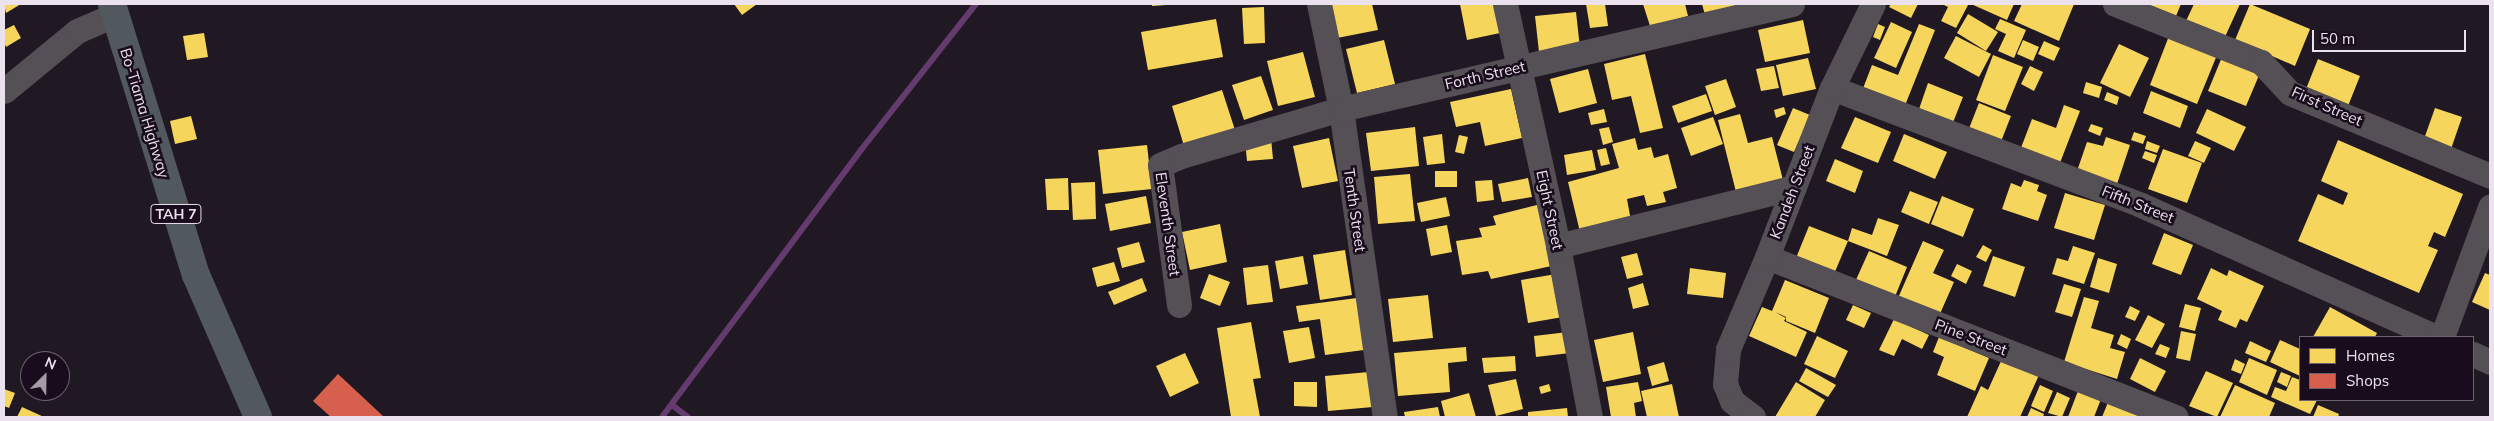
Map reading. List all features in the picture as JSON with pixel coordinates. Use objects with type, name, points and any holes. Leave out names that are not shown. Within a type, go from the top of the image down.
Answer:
[{"type":"highway","name":"Bo-Tiama Highway","points":[[113,9],[196,276],[258,417]]},
{"type":"street","name":"Tenth Street","points":[[1320,4],[1341,109],[1385,417]]},
{"type":"street","name":"Eight Street","points":[[1505,4],[1558,246],[1590,417]]},
{"type":"street","name":"Forth Street","points":[[1181,156],[1341,109],[1792,4]]},
{"type":"street","name":"Kandeh Street","points":[[1752,417],[1732,401],[1725,384],[1728,349],[1794,188],[1832,88],[1873,4]]},
{"type":"street","name":"First Street","points":[[2115,4],[2261,62],[2290,93],[2490,176]]},
{"type":"street","points":[[4,91],[77,31],[113,9]]},
{"type":"street","name":"Fifth Street","points":[[1832,88],[2142,205],[2434,336]]},
{"type":"street","name":"Eleventh Street","points":[[1179,305],[1160,165],[1181,156]]},
{"type":"street","points":[[1558,246],[1794,188]]},
{"type":"street","points":[[2442,336],[2490,207]]},
{"type":"street","name":"Pine Street","points":[[1766,258],[2176,417]]},
{"type":"street","points":[[2474,354],[2490,362]]},
{"type":"building: Homes","points":[[4,4],[21,4],[6,13]]},
{"type":"building: Homes","points":[[734,4],[757,4],[742,15]]},
{"type":"building: Homes","points":[[1152,4],[1166,4],[1166,5],[1152,6]]},
{"type":"building: Homes","points":[[1330,4],[1372,4],[1378,30],[1337,38]]},
{"type":"building: Homes","points":[[1460,4],[1494,4],[1500,33],[1467,40]]},
{"type":"building: Homes","points":[[1586,4],[1605,4],[1608,26],[1590,28]]},
{"type":"building: Homes","points":[[1643,4],[1685,4],[1688,16],[1650,26]]},
{"type":"building: Homes","points":[[1702,4],[1744,4],[1705,15]]},
{"type":"building: Homes","points":[[1891,4],[1918,4],[1911,18],[1889,7]]},
{"type":"building: Homes","points":[[1942,4],[1968,5],[1956,28],[1941,21],[1948,7]]},
{"type":"building: Homes","points":[[1971,4],[2014,4],[2007,20]]},
{"type":"building: Homes","points":[[2022,4],[2074,4],[2059,41],[2014,21]]},
{"type":"building: Homes","points":[[2146,4],[2181,4],[2176,16]]},
{"type":"building: Homes","points":[[2194,4],[2240,4],[2224,39],[2186,21]]},
{"type":"building: Homes","points":[[2250,4],[2310,29],[2295,66],[2235,40]]},
{"type":"building: Homes","points":[[1264,7],[1265,43],[1244,44],[1242,8]]},
{"type":"building: Homes","points":[[1576,12],[1580,48],[1539,52],[1535,16]]},
{"type":"building: Homes","points":[[1968,14],[1998,32],[1986,51],[1957,33]]},
{"type":"building: Homes","points":[[1216,19],[1223,57],[1148,70],[1141,32]]},
{"type":"building: Homes","points":[[2000,19],[2026,30],[2014,58],[1998,51],[2006,34],[1995,29]]},
{"type":"building: Homes","points":[[1803,20],[1810,53],[1765,62],[1758,30]]},
{"type":"building: Homes","points":[[1891,22],[1912,32],[1896,68],[1874,58]]},
{"type":"building: Homes","points":[[1878,24],[1885,27],[1880,40],[1873,37]]},
{"type":"building: Homes","points":[[1919,24],[1935,30],[1904,108],[1862,91],[1872,65],[1898,75]]},
{"type":"building: Homes","points":[[14,25],[21,38],[6,47],[4,30]]},
{"type":"building: Homes","points":[[204,33],[208,57],[187,60],[183,36]]},
{"type":"building: Homes","points":[[1956,36],[1991,54],[1979,77],[1944,58]]},
{"type":"building: Homes","points":[[2169,36],[2217,55],[2197,104],[2150,85]]},
{"type":"building: Homes","points":[[1384,40],[1395,84],[1357,93],[1346,49]]},
{"type":"building: Homes","points":[[2023,40],[2039,47],[2033,61],[2017,54]]},
{"type":"building: Homes","points":[[2044,41],[2060,48],[2054,61],[2038,54]]},
{"type":"building: Homes","points":[[2119,44],[2149,58],[2130,97],[2100,83]]},
{"type":"building: Homes","points":[[1303,52],[1315,97],[1278,106],[1267,61]]},
{"type":"building: Homes","points":[[1645,54],[1663,128],[1640,133],[1631,96],[1612,100],[1604,64]]},
{"type":"building: Homes","points":[[1993,55],[2023,67],[2005,111],[1976,100]]},
{"type":"building: Homes","points":[[2222,57],[2260,73],[2246,106],[2208,91]]},
{"type":"building: Homes","points":[[1808,58],[1816,89],[1783,96],[1776,65]]},
{"type":"building: Homes","points":[[2318,59],[2360,76],[2348,106],[2306,89]]},
{"type":"building: Homes","points":[[1774,66],[1779,88],[1761,91],[1756,69]]},
{"type":"building: Homes","points":[[2030,66],[2043,72],[2034,91],[2021,84]]},
{"type":"building: Homes","points":[[1588,69],[1597,103],[1559,113],[1550,79]]},
{"type":"building: Homes","points":[[1261,76],[1273,110],[1244,120],[1232,85]]},
{"type":"building: Homes","points":[[1726,79],[1736,107],[1715,115],[1705,86]]},
{"type":"building: Homes","points":[[2086,82],[2102,87],[2099,98],[2083,93]]},
{"type":"building: Homes","points":[[1928,83],[1963,97],[1952,125],[1918,112]]},
{"type":"building: Homes","points":[[1511,89],[1522,138],[1485,146],[1480,122],[1456,127],[1450,102]]},
{"type":"building: Homes","points":[[1222,90],[1235,130],[1184,146],[1172,106]]},
{"type":"building: Homes","points":[[2151,91],[2188,106],[2180,128],[2143,113]]},
{"type":"building: Homes","points":[[2107,92],[2119,97],[2117,105],[2104,100]]},
{"type":"building: Homes","points":[[1706,94],[1712,111],[1678,123],[1672,106]]},
{"type":"building: Homes","points":[[1979,103],[2011,116],[2000,144],[1968,131]]},
{"type":"building: Homes","points":[[2064,105],[2080,111],[2058,168],[2019,153],[2032,119],[2056,128]]},
{"type":"building: Homes","points":[[1784,107],[1786,114],[1776,118],[1774,110]]},
{"type":"building: Homes","points":[[1793,108],[1810,115],[1794,152],[1777,145]]},
{"type":"building: Homes","points":[[2435,108],[2462,117],[2451,149],[2424,139]]},
{"type":"building: Homes","points":[[1604,109],[1607,122],[1591,125],[1588,113]]},
{"type":"building: Homes","points":[[2207,109],[2246,127],[2234,151],[2196,133]]},
{"type":"building: Homes","points":[[1740,114],[1748,143],[1772,137],[1783,180],[1736,192],[1718,120]]},
{"type":"building: Homes","points":[[191,116],[197,139],[175,144],[170,121]]},
{"type":"building: Homes","points":[[1713,117],[1723,144],[1691,156],[1681,128]]},
{"type":"building: Homes","points":[[1855,117],[1891,132],[1878,163],[1841,148]]},
{"type":"building: Homes","points":[[2091,124],[2103,128],[2100,136],[2088,131]]},
{"type":"building: Homes","points":[[1415,127],[1419,166],[1371,171],[1366,133]]},
{"type":"building: Homes","points":[[1609,127],[1613,142],[1603,145],[1599,129]]},
{"type":"building: Homes","points":[[2134,132],[2146,136],[2143,144],[2131,140]]},
{"type":"building: Homes","points":[[1442,134],[1445,163],[1427,165],[1423,137]]},
{"type":"building: Homes","points":[[1904,134],[1947,152],[1935,179],[1893,161]]},
{"type":"building: Homes","points":[[1459,135],[1468,137],[1464,154],[1455,152]]},
{"type":"building: Homes","points":[[2106,137],[2130,145],[2117,184],[2077,171],[2087,142],[2103,146]]},
{"type":"building: Homes","points":[[1271,138],[1273,159],[1247,161],[1245,141]]},
{"type":"building: Homes","points":[[1329,138],[1338,181],[1302,188],[1293,146]]},
{"type":"building: Homes","points":[[1635,138],[1638,150],[1651,147],[1654,158],[1668,154],[1677,188],[1663,192],[1666,202],[1647,206],[1644,195],[1627,199],[1631,221],[1580,232],[1568,182],[1619,168],[1612,144]]},
{"type":"building: Homes","points":[[2338,140],[2463,194],[2445,237],[2434,232],[2428,246],[2438,250],[2419,293],[2298,241],[2318,194],[2343,205],[2348,193],[2321,181]]},
{"type":"building: Homes","points":[[2147,141],[2160,146],[2157,153],[2145,149]]},
{"type":"building: Homes","points":[[2195,141],[2211,148],[2204,163],[2188,156]]},
{"type":"building: Homes","points":[[1147,145],[1152,189],[1103,194],[1098,150]]},
{"type":"building: Homes","points":[[1606,148],[1610,164],[1601,166],[1597,150]]},
{"type":"building: Homes","points":[[2163,149],[2202,163],[2187,203],[2148,189]]},
{"type":"building: Homes","points":[[1592,150],[1596,170],[1567,175],[1564,155]]},
{"type":"building: Homes","points":[[2145,151],[2157,155],[2154,163],[2142,158]]},
{"type":"building: Homes","points":[[1835,159],[1863,171],[1855,193],[1826,181]]},
{"type":"building: Homes","points":[[1435,171],[1457,171],[1457,187],[1435,187]]},
{"type":"building: Homes","points":[[1410,174],[1415,221],[1378,224],[1374,177]]},
{"type":"building: Homes","points":[[1068,178],[1069,210],[1047,210],[1045,179]]},
{"type":"building: Homes","points":[[1528,178],[1532,197],[1502,202],[1498,184]]},
{"type":"building: Homes","points":[[1492,180],[1494,200],[1477,202],[1475,181]]},
{"type":"building: Homes","points":[[2024,180],[2039,185],[2037,191],[2047,195],[2038,221],[2002,209],[2011,183],[2021,187]]},
{"type":"building: Homes","points":[[1095,182],[1096,219],[1073,220],[1071,183]]},
{"type":"building: Homes","points":[[1910,191],[1938,202],[1929,224],[1901,212]]},
{"type":"building: Homes","points":[[2065,193],[2105,205],[2094,240],[2054,228]]},
{"type":"building: Homes","points":[[1146,196],[1151,223],[1110,231],[1105,204]]},
{"type":"building: Homes","points":[[1942,196],[1974,209],[1963,237],[1931,224]]},
{"type":"building: Homes","points":[[1446,197],[1450,216],[1421,222],[1417,203]]},
{"type":"building: Homes","points":[[1541,204],[1556,265],[1491,279],[1488,271],[1462,275],[1456,241],[1482,237],[1479,228],[1496,225],[1493,216]]},
{"type":"building: Homes","points":[[1878,218],[1899,225],[1887,256],[1848,241],[1852,228],[1872,235]]},
{"type":"building: Homes","points":[[1220,224],[1227,262],[1190,270],[1182,232]]},
{"type":"building: Homes","points":[[1447,225],[1452,252],[1431,256],[1426,229]]},
{"type":"building: Homes","points":[[1809,226],[1848,241],[1834,274],[1796,258]]},
{"type":"building: Homes","points":[[2164,233],[2193,245],[2181,275],[2152,264]]},
{"type":"building: Homes","points":[[1923,241],[1944,250],[1933,273],[1954,282],[1939,316],[1898,298]]},
{"type":"building: Homes","points":[[1139,242],[1145,262],[1122,268],[1117,248]]},
{"type":"building: Homes","points":[[1983,245],[1992,250],[1986,262],[1976,257]]},
{"type":"building: Homes","points":[[2073,246],[2095,253],[2084,284],[2052,274],[2057,258],[2068,261]]},
{"type":"building: Homes","points":[[1345,250],[1352,295],[1320,300],[1313,255]]},
{"type":"building: Homes","points":[[1869,251],[1907,267],[1894,299],[1855,282]]},
{"type":"building: Homes","points":[[1637,253],[1643,275],[1627,279],[1621,257]]},
{"type":"building: Homes","points":[[1303,256],[1308,284],[1280,289],[1275,261]]},
{"type":"building: Homes","points":[[1993,256],[2025,267],[2015,297],[1983,286]]},
{"type":"building: Homes","points":[[2098,258],[2117,264],[2109,293],[2090,287]]},
{"type":"building: Homes","points":[[1114,262],[1120,281],[1097,287],[1092,268]]},
{"type":"building: Homes","points":[[1957,264],[1972,271],[1966,284],[1951,276]]},
{"type":"building: Homes","points":[[1268,265],[1273,302],[1247,305],[1243,268]]},
{"type":"building: Homes","points":[[1690,268],[1726,273],[1723,298],[1687,294]]},
{"type":"building: Homes","points":[[2211,268],[2227,276],[2229,270],[2264,286],[2247,322],[2240,319],[2236,328],[2218,320],[2222,311],[2197,299]]},
{"type":"building: Homes","points":[[2485,273],[2490,275],[2490,310],[2472,302]]},
{"type":"building: Homes","points":[[1209,274],[1230,282],[1220,306],[1200,298]]},
{"type":"building: Homes","points":[[1556,274],[1563,317],[1528,323],[1521,280]]},
{"type":"building: Homes","points":[[1142,278],[1147,291],[1114,305],[1108,292]]},
{"type":"building: Homes","points":[[1785,280],[1829,298],[1815,333],[1786,321],[1786,318],[1784,321],[1807,332],[1796,357],[1749,336],[1762,307],[1772,311]]},
{"type":"building: Homes","points":[[1643,283],[1649,305],[1633,309],[1628,288]]},
{"type":"building: Homes","points":[[2064,284],[2081,289],[2072,317],[2055,312]]},
{"type":"building: Homes","points":[[1428,295],[1433,338],[1393,342],[1388,299]]},
{"type":"building: Homes","points":[[2084,297],[2099,301],[2091,328],[2114,335],[2110,348],[2125,352],[2117,379],[2064,362]]},
{"type":"building: Homes","points":[[1357,298],[1364,350],[1325,355],[1320,319],[1299,322],[1296,306]]},
{"type":"building: Homes","points":[[2185,304],[2201,308],[2195,331],[2179,327]]},
{"type":"building: Homes","points":[[1853,305],[1871,313],[1864,328],[1846,320]]},
{"type":"building: Homes","points":[[2130,306],[2140,311],[2135,321],[2125,317]]},
{"type":"building: Homes","points":[[2330,307],[2377,333],[2376,336],[2314,336]]},
{"type":"building: Homes","points":[[2148,315],[2165,324],[2152,348],[2135,340]]},
{"type":"building: Homes","points":[[1894,319],[1929,335],[1922,349],[1902,339],[1894,356],[1879,350]]},
{"type":"building: Homes","points":[[1251,322],[1261,378],[1253,379],[1260,417],[1231,417],[1217,328]]},
{"type":"building: Homes","points":[[1309,327],[1315,358],[1289,363],[1283,331]]},
{"type":"building: Homes","points":[[2181,331],[2196,334],[2190,361],[2176,358]]},
{"type":"building: Homes","points":[[1568,332],[1570,353],[1536,357],[1534,336]]},
{"type":"building: Homes","points":[[1633,332],[1641,374],[1603,382],[1594,340]]},
{"type":"building: Homes","points":[[2121,334],[2131,339],[2127,349],[2117,344]]},
{"type":"building: Homes","points":[[1817,336],[1848,351],[1835,378],[1804,364]]},
{"type":"building: Homes","points":[[1939,337],[1989,358],[1975,391],[1937,375],[1944,357],[1933,352]]},
{"type":"building: Homes","points":[[2280,340],[2299,349],[2299,376],[2270,362]]},
{"type":"building: Homes","points":[[2250,341],[2271,351],[2266,362],[2245,353]]},
{"type":"building: Homes","points":[[2160,344],[2170,348],[2166,358],[2155,354]]},
{"type":"building: Homes","points":[[1466,347],[1467,361],[1448,363],[1450,392],[1398,396],[1394,353]]},
{"type":"building: Homes","points":[[1185,353],[1199,383],[1170,397],[1156,366]]},
{"type":"building: Homes","points":[[1515,356],[1516,371],[1484,373],[1482,358]]},
{"type":"building: Homes","points":[[2140,358],[2166,371],[2155,392],[2130,379]]},
{"type":"building: Homes","points":[[2249,358],[2277,370],[2267,395],[2239,382]]},
{"type":"building: Homes","points":[[2002,359],[2039,375],[2020,417],[1967,417],[1981,386],[1988,390]]},
{"type":"building: Homes","points":[[2235,359],[2245,364],[2241,374],[2231,370]]},
{"type":"building: Homes","points":[[1664,362],[1669,381],[1652,386],[1647,367]]},
{"type":"building: Homes","points":[[1806,368],[1836,385],[1828,397],[1799,381]]},
{"type":"building: Homes","points":[[2206,371],[2233,383],[2217,417],[2189,406]]},
{"type":"building: Homes","points":[[1369,372],[1373,407],[1328,411],[1325,376]]},
{"type":"building: Homes","points":[[2281,372],[2291,376],[2287,387],[2277,382]]},
{"type":"building: Homes","points":[[2292,377],[2299,380],[2299,401],[2316,401],[2310,414],[2271,397],[2275,387],[2286,391]]},
{"type":"building: Homes","points":[[1516,379],[1523,409],[1496,416],[1488,385]]},
{"type":"building: Homes","points":[[1294,382],[1317,382],[1317,407],[1294,406]]},
{"type":"building: Homes","points":[[1638,382],[1642,401],[1634,403],[1636,417],[1611,417],[1606,387]]},
{"type":"building: Homes","points":[[1796,382],[1825,400],[1815,417],[1775,417]]},
{"type":"building: Homes","points":[[1549,384],[1551,391],[1541,394],[1539,387]]},
{"type":"building: Homes","points":[[1672,384],[1679,417],[1647,417],[1641,391]]},
{"type":"building: Homes","points":[[2040,385],[2053,391],[2044,412],[2031,406]]},
{"type":"building: Homes","points":[[2235,385],[2275,403],[2269,417],[2220,417]]},
{"type":"building: Homes","points":[[4,389],[15,393],[9,408],[4,406]]},
{"type":"building: Homes","points":[[2078,391],[2101,399],[2094,417],[2068,417]]},
{"type":"building: Homes","points":[[2057,392],[2070,398],[2062,417],[2048,413]]},
{"type":"building: Homes","points":[[1469,393],[1476,417],[1445,417],[1441,401]]},
{"type":"building: Homes","points":[[2109,400],[2147,417],[2102,417]]},
{"type":"building: Homes","points":[[2318,405],[2339,414],[2338,417],[2313,417]]},
{"type":"building: Homes","points":[[22,407],[44,417],[17,417]]},
{"type":"building: Homes","points":[[1438,407],[1440,417],[1405,417],[1404,412]]},
{"type":"building: Homes","points":[[1567,408],[1568,417],[1528,417],[1528,412]]},
{"type":"building: Homes","points":[[2031,408],[2044,414],[2043,417],[2027,417]]},
{"type":"building: Shops","points":[[338,374],[383,416],[331,417],[313,401]]},
{"type":"waterway","points":[[662,417],[861,150],[976,4]]},
{"type":"waterway","points":[[672,405],[688,417]]}]
